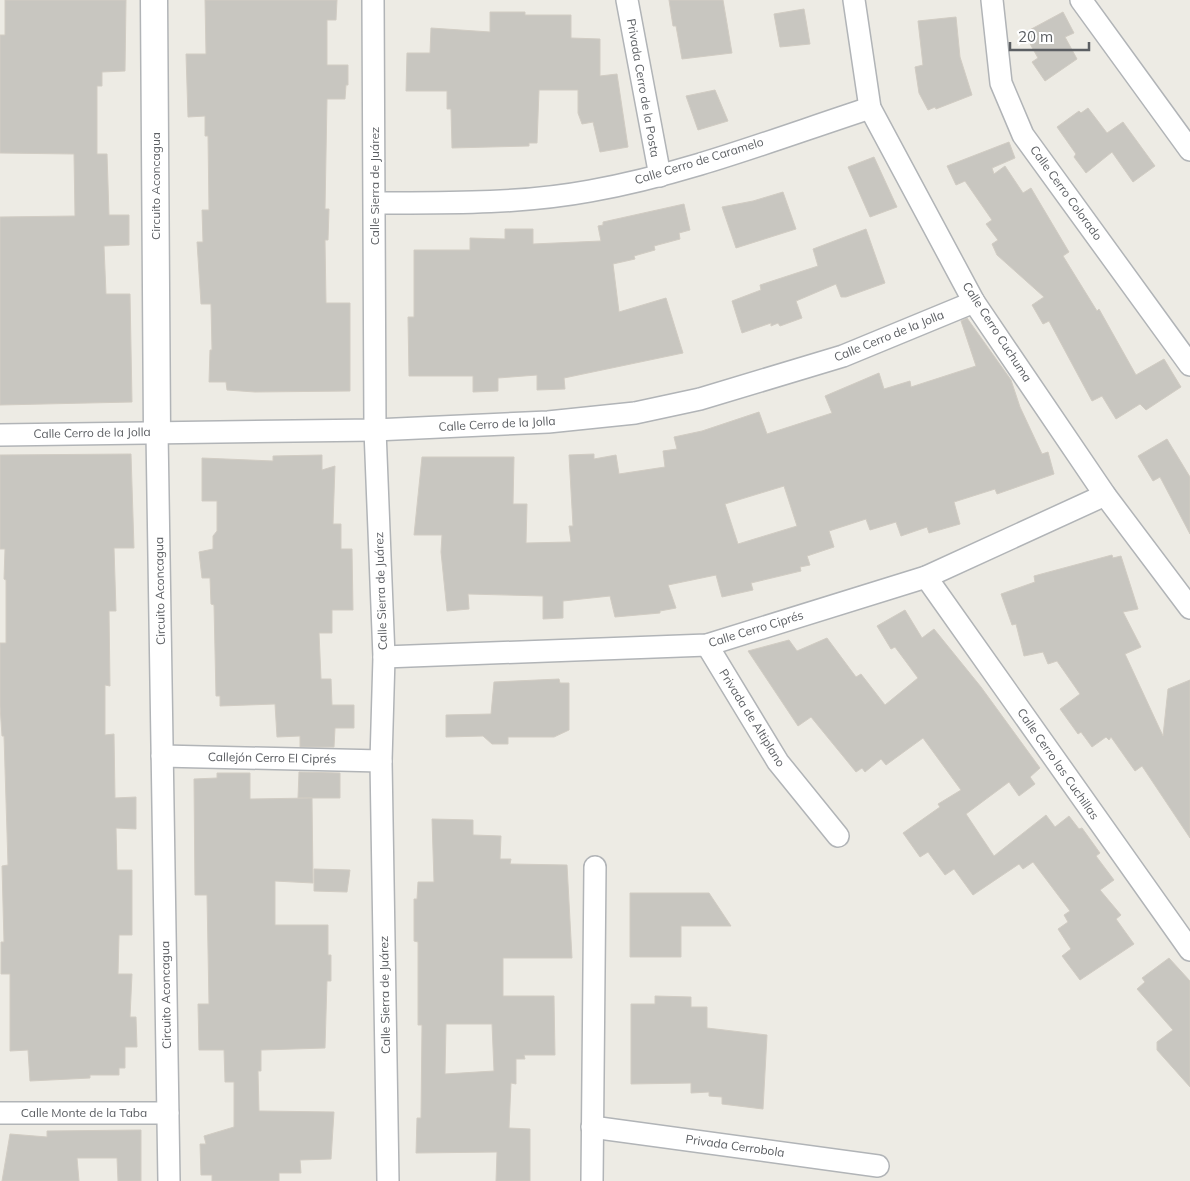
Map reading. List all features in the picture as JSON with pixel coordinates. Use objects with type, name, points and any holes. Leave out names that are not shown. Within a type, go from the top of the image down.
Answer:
[{"type":"street","name":"Circuito Aconcagua","points":[[154,0],[157,432],[169,1181]]},
{"type":"street","name":"Calle Sierra de Juárez","points":[[373,0],[375,430],[384,657],[381,761],[388,1181]]},
{"type":"street","name":"Privada Cerro de la Posta","points":[[627,0],[660,176]]},
{"type":"street","name":"Calle Cerro Cuchuma","points":[[854,0],[870,108],[974,302],[1105,495],[1190,608]]},
{"type":"street","name":"Calle Cerro Colorado","points":[[992,0],[1001,83],[1023,135],[1190,365]]},
{"type":"street","points":[[1081,0],[1190,150]]},
{"type":"street","name":"Calle Cerro de Caramelo","points":[[375,203],[493,202],[590,192],[660,176],[870,108]]},
{"type":"street","name":"Calle Cerro de la Jolla","points":[[0,435],[375,430],[548,422],[635,413],[700,399],[843,356],[974,302]]},
{"type":"street","name":"Calle Cerro Ciprés","points":[[384,657],[707,645],[926,577],[1105,495]]},
{"type":"street","name":"Calle Cerro las Cuchillas","points":[[926,577],[1190,950]]},
{"type":"street","name":"Privada de Altiplano","points":[[707,645],[778,762],[838,836]]},
{"type":"street","name":"Callejón Cerro El Ciprés","points":[[162,756],[381,761]]},
{"type":"street","points":[[592,1181],[596,867]]},
{"type":"street","name":"Calle Monte de la Taba","points":[[0,1113],[168,1113]]},
{"type":"street","name":"Privada Cerrobola","points":[[592,1127],[878,1166]]},
{"type":"building","points":[[5,0],[126,0],[125,71],[102,72],[102,86],[97,86],[97,154],[107,154],[109,215],[129,215],[129,245],[104,246],[106,294],[130,294],[132,402],[0,405],[0,217],[75,216],[74,154],[0,153],[0,35],[5,35]]},
{"type":"building","points":[[205,0],[337,0],[336,20],[327,20],[327,65],[348,65],[348,85],[346,85],[345,99],[327,99],[325,209],[329,209],[328,240],[325,240],[326,303],[350,303],[350,391],[255,392],[227,390],[226,382],[209,382],[210,350],[212,350],[211,304],[201,304],[197,242],[203,242],[202,210],[209,210],[208,136],[205,136],[205,116],[188,117],[186,54],[206,54]]},
{"type":"building","points":[[669,0],[723,0],[732,53],[682,59],[676,26],[673,26]]},
{"type":"building","points":[[804,9],[810,44],[780,47],[774,14]]},
{"type":"building","points":[[490,12],[525,12],[525,15],[571,15],[571,38],[600,39],[600,76],[617,74],[628,147],[600,152],[593,122],[582,124],[578,113],[578,90],[539,90],[537,143],[529,143],[529,146],[452,148],[451,109],[447,109],[447,91],[406,91],[407,53],[430,53],[431,28],[490,32]]},
{"type":"building","points":[[1063,12],[1074,33],[1065,37],[1077,59],[1045,81],[1032,62],[1038,58],[1024,33]]},
{"type":"building","points":[[956,17],[960,57],[972,95],[936,109],[935,107],[928,110],[919,93],[915,67],[923,65],[918,21]]},
{"type":"building","points":[[715,90],[728,121],[698,130],[686,96]]},
{"type":"building","points":[[1088,108],[1107,133],[1123,122],[1155,166],[1133,182],[1112,152],[1086,173],[1074,157],[1076,154],[1057,127],[1079,111],[1081,113]]},
{"type":"building","points":[[1009,142],[1015,158],[992,168],[994,174],[1005,166],[1023,193],[1031,188],[1069,252],[1063,256],[1097,311],[1099,309],[1136,375],[1164,359],[1181,387],[1146,410],[1140,404],[1116,419],[1102,396],[1092,401],[1049,321],[1043,324],[1032,305],[1044,297],[997,255],[992,244],[998,240],[986,224],[992,220],[965,181],[956,185],[947,166]]},
{"type":"building","points":[[874,157],[897,207],[870,217],[848,167]]},
{"type":"building","points":[[783,192],[796,229],[736,248],[722,207],[753,201]]},
{"type":"building","points":[[684,204],[690,230],[679,233],[680,239],[654,246],[655,250],[634,256],[635,259],[613,264],[619,312],[666,298],[683,353],[564,378],[565,389],[537,390],[537,375],[498,378],[498,391],[473,392],[473,376],[409,376],[408,317],[414,317],[414,250],[470,250],[470,238],[505,239],[505,229],[533,229],[533,244],[601,241],[598,226],[603,225],[603,222]]},
{"type":"building","points":[[866,229],[885,283],[846,297],[841,297],[836,284],[796,301],[802,318],[780,326],[778,323],[771,326],[771,323],[742,333],[732,301],[761,290],[760,285],[818,266],[813,249]]},
{"type":"building","points":[[967,318],[1011,380],[1020,407],[1042,454],[1048,452],[1054,474],[997,494],[995,489],[954,502],[960,524],[929,533],[927,527],[901,536],[896,522],[870,530],[866,519],[829,531],[834,547],[807,556],[810,565],[800,567],[801,571],[751,583],[753,590],[722,597],[716,575],[668,585],[676,608],[660,611],[660,613],[615,617],[610,596],[563,601],[563,618],[543,619],[543,596],[468,594],[469,609],[447,611],[441,552],[442,535],[414,535],[422,457],[514,457],[513,504],[527,504],[526,543],[571,542],[569,526],[573,526],[569,455],[594,454],[594,459],[616,455],[619,474],[665,467],[663,451],[677,449],[674,437],[702,431],[759,412],[767,434],[832,413],[825,396],[879,373],[884,389],[910,381],[911,387],[976,366],[961,321]],"holes":[[[784,486],[797,526],[738,544],[725,504]]]},
{"type":"building","points":[[1167,439],[1190,477],[1190,534],[1160,477],[1153,481],[1138,456]]},
{"type":"building","points":[[131,454],[134,548],[114,548],[116,611],[109,611],[110,686],[105,685],[105,735],[114,734],[115,798],[136,797],[136,829],[116,828],[117,870],[132,870],[132,935],[119,935],[118,974],[132,974],[130,1017],[136,1017],[137,1047],[125,1047],[125,1068],[119,1068],[119,1075],[90,1075],[90,1078],[30,1081],[28,1050],[10,1051],[10,974],[1,974],[1,942],[4,942],[2,866],[8,865],[4,736],[2,736],[0,706],[0,643],[6,643],[6,580],[4,579],[5,549],[0,549],[0,455]]},
{"type":"building","points":[[322,455],[322,470],[335,466],[333,524],[341,524],[341,549],[352,549],[353,610],[332,610],[332,633],[319,633],[321,679],[331,679],[332,705],[354,705],[354,728],[335,728],[334,747],[300,747],[300,736],[277,737],[275,704],[220,706],[220,696],[216,696],[214,605],[211,604],[210,578],[202,578],[199,552],[213,549],[213,536],[217,531],[217,501],[202,501],[202,458],[273,461],[273,456]]},
{"type":"building","points":[[1112,555],[1113,558],[1121,556],[1138,609],[1123,612],[1141,647],[1125,654],[1163,736],[1168,689],[1190,680],[1190,838],[1142,766],[1135,771],[1111,737],[1109,740],[1106,737],[1092,747],[1081,732],[1078,734],[1060,709],[1080,694],[1057,661],[1048,664],[1043,652],[1024,656],[1016,624],[1012,625],[1001,594],[1035,582],[1034,576]]},
{"type":"building","points":[[905,610],[922,638],[934,629],[981,687],[1040,768],[1030,777],[1035,784],[1019,796],[1009,782],[966,814],[994,856],[1046,815],[1055,827],[1069,816],[1079,829],[1082,828],[1100,853],[1096,856],[1114,880],[1100,890],[1121,915],[1116,919],[1134,944],[1080,980],[1062,956],[1071,949],[1058,929],[1068,922],[1064,915],[1070,911],[1033,862],[1023,869],[1019,864],[973,895],[954,869],[945,875],[928,852],[920,857],[903,833],[940,807],[938,804],[961,790],[923,738],[886,765],[881,759],[865,772],[862,768],[856,772],[811,717],[798,726],[748,651],[789,640],[797,651],[827,638],[856,677],[861,674],[885,705],[918,678],[895,647],[891,649],[877,626]]},
{"type":"building","points":[[559,679],[560,683],[569,683],[569,730],[554,737],[508,737],[508,744],[492,744],[483,736],[446,737],[446,715],[491,714],[494,682]]},
{"type":"building","points":[[299,772],[340,773],[340,798],[298,798]]},
{"type":"building","points":[[217,773],[250,773],[250,799],[312,798],[313,883],[275,881],[275,925],[328,925],[328,955],[331,955],[331,981],[327,981],[325,1048],[261,1050],[261,1071],[258,1071],[259,1111],[334,1112],[331,1159],[300,1160],[301,1173],[279,1173],[279,1181],[212,1181],[212,1175],[201,1175],[200,1144],[206,1144],[204,1136],[234,1127],[234,1082],[225,1082],[224,1050],[199,1050],[198,1004],[209,1004],[207,895],[195,895],[194,779],[217,778]]},
{"type":"building","points":[[432,819],[473,820],[473,835],[501,836],[500,859],[511,859],[510,864],[567,865],[572,958],[503,958],[503,996],[554,996],[555,1055],[524,1055],[525,1059],[516,1059],[516,1084],[511,1083],[509,1128],[530,1129],[530,1181],[496,1181],[497,1152],[416,1153],[417,1118],[421,1118],[422,1025],[418,1025],[418,942],[414,941],[414,899],[417,899],[418,882],[434,882]],"holes":[[[446,1024],[492,1024],[494,1071],[445,1074]]]},
{"type":"building","points":[[314,869],[350,870],[347,892],[314,891]]},
{"type":"building","points":[[630,893],[709,893],[731,926],[681,926],[681,957],[630,957]]},
{"type":"building","points":[[1169,958],[1190,981],[1190,1087],[1157,1050],[1157,1042],[1173,1030],[1137,989],[1145,982],[1142,978]]},
{"type":"building","points":[[655,996],[691,997],[691,1007],[707,1007],[707,1028],[767,1035],[763,1109],[722,1104],[722,1097],[709,1096],[709,1092],[691,1093],[691,1083],[631,1084],[631,1004],[655,1004]]},
{"type":"building","points":[[141,1130],[141,1181],[118,1181],[117,1158],[77,1158],[79,1181],[2,1181],[10,1134],[47,1137],[47,1131]]}]
